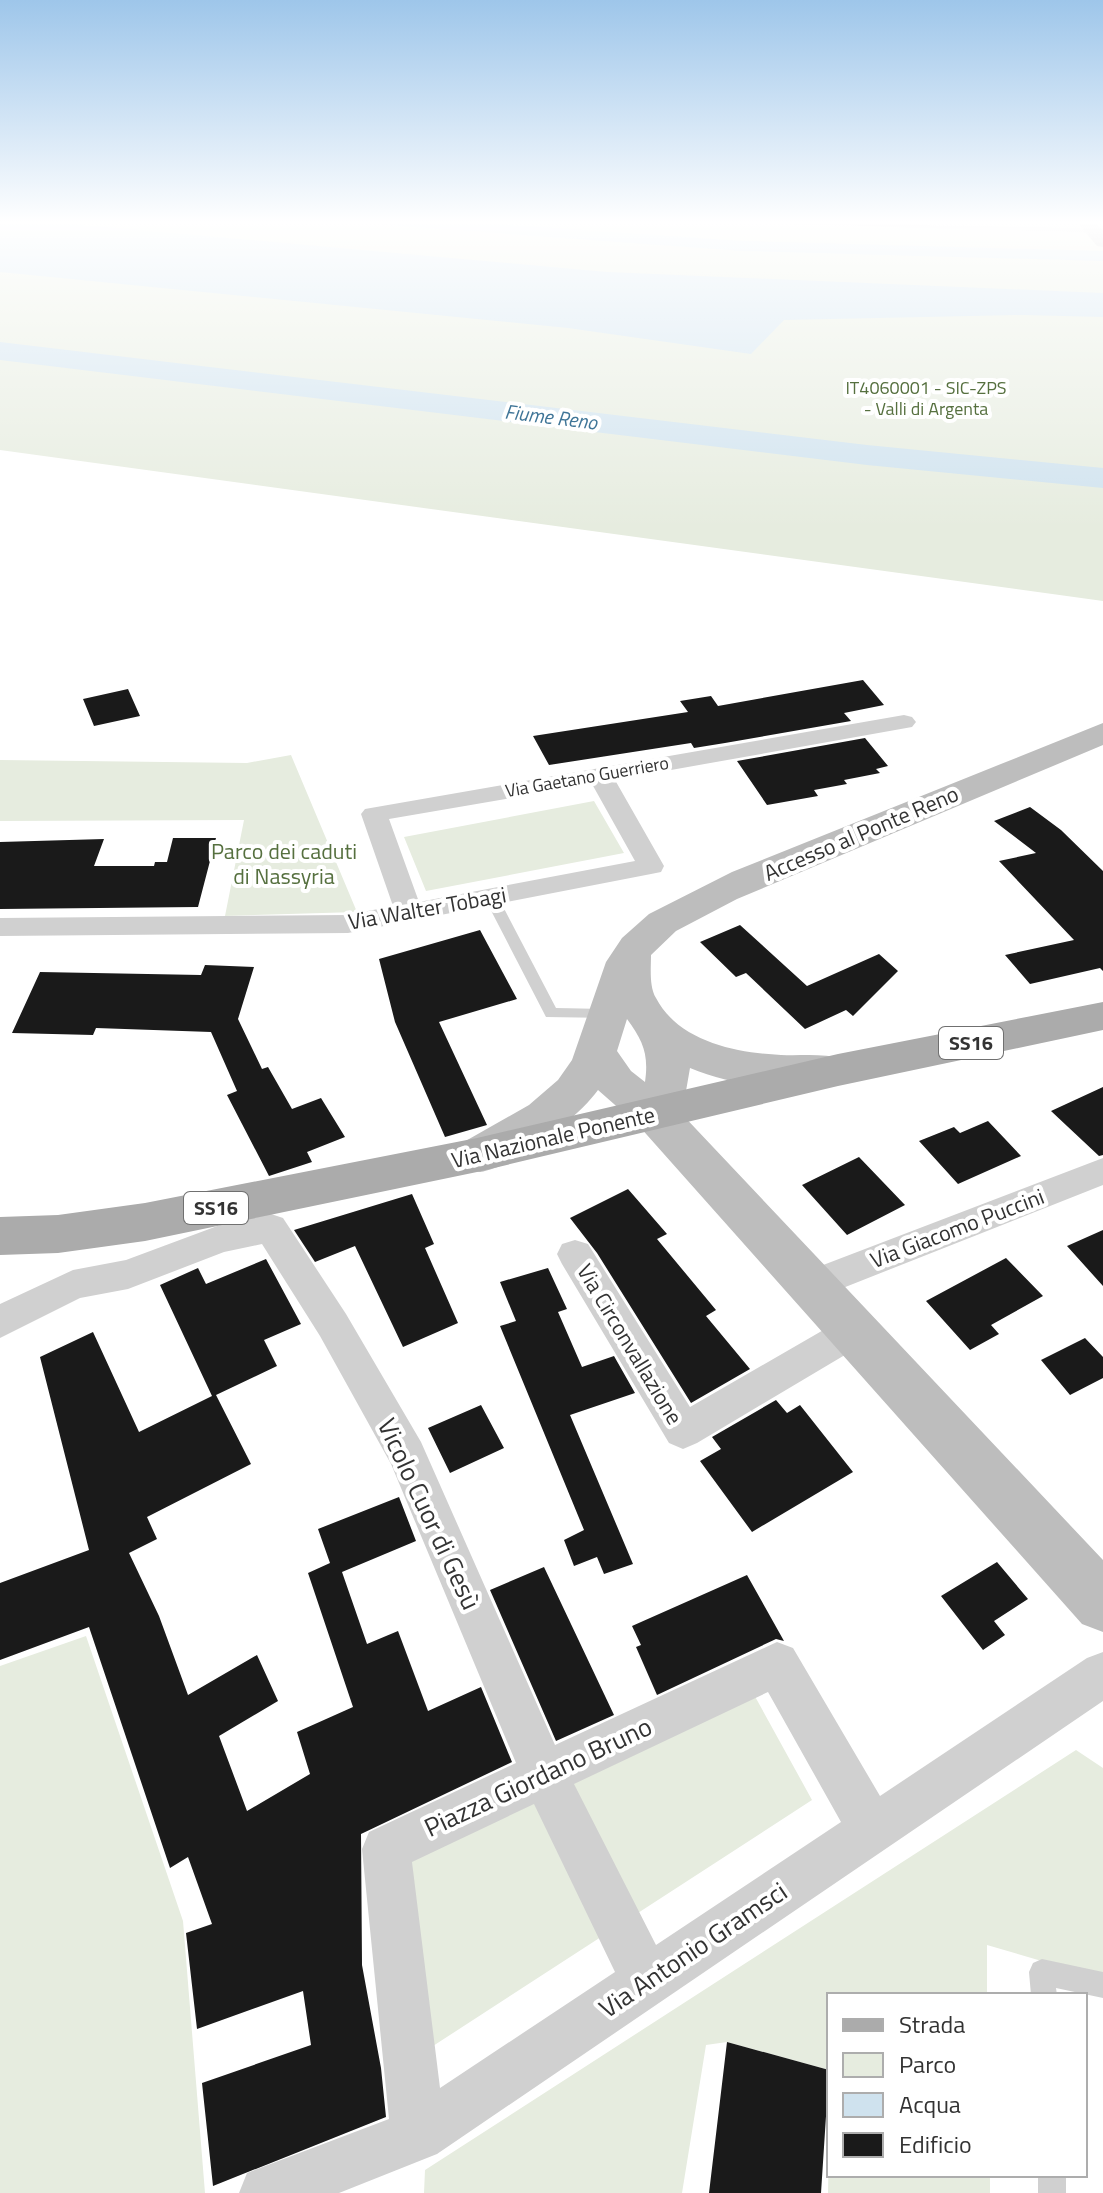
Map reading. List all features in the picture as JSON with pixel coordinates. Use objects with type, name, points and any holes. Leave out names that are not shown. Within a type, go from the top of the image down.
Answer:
[{"type":"main road","name":"Accesso al Ponte Reno","points":[[477,1155],[551,1113],[575,1087],[593,1062],[624,964],[648,934],[678,914],[748,880],[1103,733]]},
{"type":"main road","points":[[631,954],[633,994],[659,1029],[674,1042],[695,1053],[732,1065],[786,1071],[838,1070]]},
{"type":"main road","name":"Via Nazionale Ponente","points":[[13,1240],[145,1222],[477,1155],[838,1070],[1103,1016]]},
{"type":"main road","points":[[655,1114],[670,1068],[659,1029]]},
{"type":"main road","points":[[601,1033],[616,1082],[655,1114],[1103,1603]]},
{"type":"street","name":"Via Gaetano Guerriero","points":[[409,913],[374,814],[904,722]]},
{"type":"street","name":"Via Walter Tobagi","points":[[0,927],[348,924],[651,866],[600,775]]},
{"type":"street","name":"Via Giacomo Puccini","points":[[810,1286],[1103,1171]]},
{"type":"street","name":"Vicolo Cuor di Gesù","points":[[0,1322],[73,1285],[128,1274],[220,1239],[271,1228],[333,1325],[407,1455],[544,1774]]},
{"type":"street","name":"Via Circonvallazione","points":[[575,1254],[683,1431],[852,1332]]},
{"type":"street","name":"Piazza Giordano Bruno","points":[[418,2135],[386,1849],[777,1664],[872,1829]]},
{"type":"street","name":"Via Antonio Gramsci","points":[[267,2193],[418,2135],[1103,1674]]},
{"type":"street","points":[[544,1774],[647,1981]]},
{"type":"lane","points":[[491,897],[551,1013],[601,1033]]},
{"type":"lane","points":[[1044,1993],[1042,1972],[1103,1985]]},
{"type":"green space","name":"IT4060001 - SIC-ZPS - Valli di Argenta","points":[[0,323],[1103,323],[1103,601],[0,450]]},
{"type":"green space","name":"Parco dei caduti di Nassyria","points":[[291,755],[357,912],[225,916],[244,820],[0,821],[0,760],[247,763]]},
{"type":"green space","points":[[594,801],[624,853],[426,891],[404,837]]},
{"type":"green space","points":[[86,1636],[183,1921],[205,2193],[0,2193],[0,1666]]},
{"type":"green space","points":[[752,1691],[812,1800],[433,2046],[409,1857]]},
{"type":"green space","points":[[1076,1750],[1103,1768],[1103,1979],[987,1945],[987,1993],[827,1993],[827,2069],[727,2042],[706,2045],[682,2193],[424,2193],[425,2170]]},
{"type":"green space","points":[[828,2177],[990,2177],[990,2193],[828,2193]]},
{"type":"water","points":[[521,323],[781,323],[751,354]]},
{"type":"building","points":[[863,680],[884,705],[844,713],[851,721],[725,743],[694,748],[691,743],[549,765],[533,736],[688,712],[680,701],[711,696],[718,706]]},
{"type":"building","points":[[128,689],[140,716],[94,726],[83,699]]},
{"type":"building","points":[[865,738],[888,766],[876,769],[880,773],[844,780],[847,784],[814,790],[818,796],[767,805],[737,761]]},
{"type":"building","points":[[1030,807],[1061,830],[1103,871],[1103,971],[1100,968],[1030,984],[1005,955],[1074,940],[999,861],[1036,853],[994,821]]},
{"type":"building","points":[[173,838],[216,838],[198,907],[0,909],[0,842],[104,839],[94,866],[154,866],[155,862],[167,862]]},
{"type":"building","points":[[740,925],[807,986],[879,954],[898,971],[853,1016],[846,1010],[805,1029],[746,973],[736,977],[700,942]]},
{"type":"building","points":[[480,930],[517,999],[439,1022],[487,1125],[445,1137],[395,1022],[379,959]]},
{"type":"building","points":[[205,965],[254,967],[238,1019],[262,1069],[268,1067],[292,1109],[321,1098],[345,1137],[307,1152],[312,1162],[269,1176],[227,1095],[237,1091],[211,1032],[96,1028],[93,1035],[12,1033],[40,972],[201,975]]},
{"type":"building","points":[[1103,1087],[1103,1155],[1099,1156],[1051,1111]]},
{"type":"building","points":[[988,1121],[1021,1156],[958,1184],[919,1141],[954,1127],[960,1133]]},
{"type":"building","points":[[859,1157],[905,1205],[847,1235],[802,1185]]},
{"type":"building","points":[[628,1189],[667,1234],[657,1239],[716,1310],[706,1316],[750,1369],[691,1403],[597,1253],[570,1218]]},
{"type":"building","points":[[412,1194],[434,1244],[425,1248],[458,1323],[403,1347],[355,1246],[315,1262],[294,1230]]},
{"type":"building","points":[[1103,1230],[1103,1286],[1067,1246]]},
{"type":"building","points":[[1006,1258],[1043,1296],[991,1325],[999,1334],[970,1350],[926,1301]]},
{"type":"building","points":[[266,1259],[301,1324],[264,1340],[277,1366],[216,1395],[251,1464],[147,1517],[157,1539],[129,1553],[159,1616],[188,1695],[257,1655],[278,1701],[219,1736],[247,1811],[310,1774],[297,1732],[353,1707],[308,1573],[330,1563],[318,1529],[399,1497],[416,1541],[342,1572],[367,1644],[398,1631],[428,1711],[481,1687],[512,1762],[361,1834],[362,1965],[381,2068],[386,2117],[213,2186],[202,2083],[311,2045],[303,1991],[197,2029],[186,1933],[212,1924],[188,1857],[170,1868],[89,1627],[0,1660],[0,1583],[89,1550],[40,1357],[93,1332],[139,1432],[212,1396],[160,1285],[198,1268],[206,1284]]},
{"type":"building","points":[[548,1268],[567,1309],[558,1312],[582,1367],[614,1356],[635,1393],[570,1415],[633,1564],[604,1574],[597,1557],[574,1566],[564,1540],[584,1530],[500,1326],[516,1321],[500,1282]]},
{"type":"building","points":[[1085,1338],[1103,1357],[1103,1378],[1070,1395],[1041,1360]]},
{"type":"building","points":[[776,1400],[787,1413],[800,1405],[853,1472],[752,1532],[700,1461],[721,1449],[712,1437]]},
{"type":"building","points":[[481,1405],[504,1448],[450,1473],[428,1428]]},
{"type":"building","points":[[997,1562],[1028,1599],[994,1621],[1005,1635],[983,1650],[941,1596]]},
{"type":"building","points":[[544,1567],[614,1715],[556,1741],[490,1590]]},
{"type":"building","points":[[747,1575],[784,1641],[776,1639],[657,1695],[636,1647],[641,1645],[632,1626]]},
{"type":"building","points":[[727,2042],[827,2069],[821,2193],[709,2193]]},
{"type":"waterway","name":"Fiume Reno","points":[[0,351],[867,455],[1103,478]]}]
